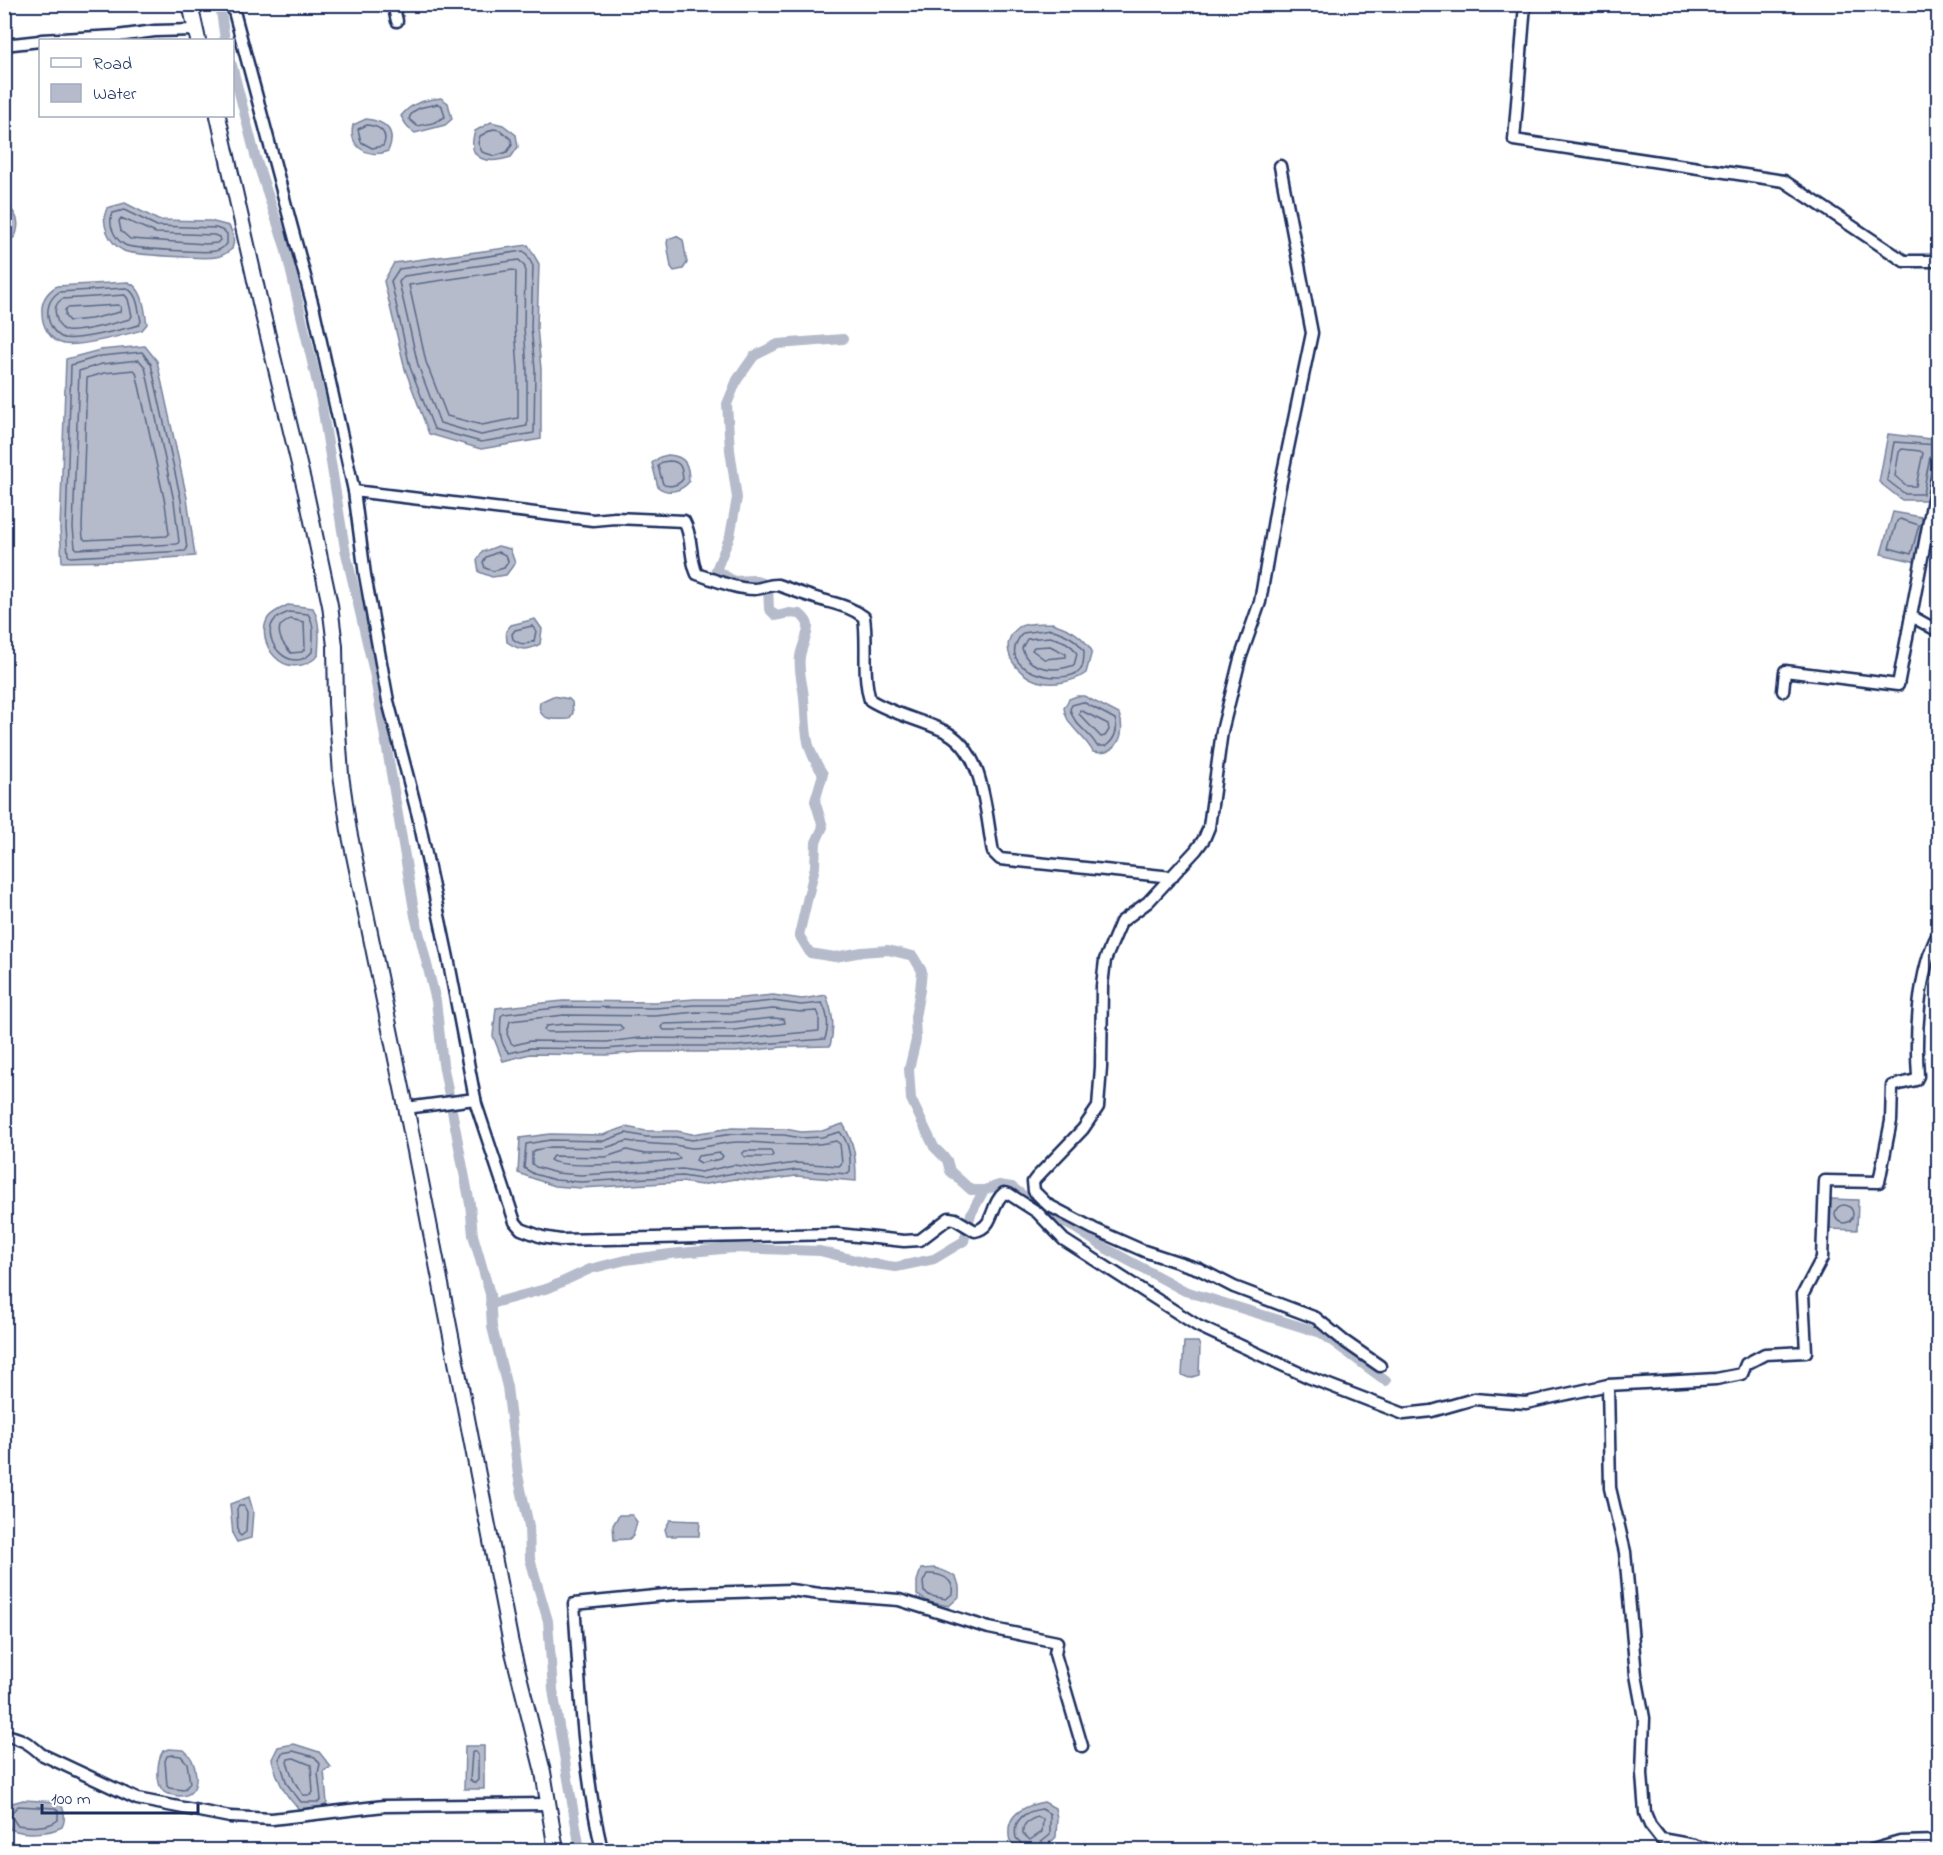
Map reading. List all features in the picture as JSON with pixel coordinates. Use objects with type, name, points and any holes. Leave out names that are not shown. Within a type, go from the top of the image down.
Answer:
[{"type":"street","points":[[71,39],[155,31],[197,35],[190,4]]},
{"type":"street","points":[[232,4],[254,91],[300,251],[354,491],[365,575],[388,701],[420,827],[448,958],[472,1100],[495,1167],[510,1202],[515,1222],[521,1229],[542,1237],[593,1241],[838,1234],[904,1241],[920,1240],[948,1218],[955,1219],[975,1231],[982,1229],[988,1223],[999,1197],[1004,1193],[1037,1212],[1064,1240],[1198,1326],[1308,1377],[1404,1414],[1432,1411],[1474,1399],[1527,1403],[1608,1385],[1724,1378],[1742,1374],[1746,1364],[1765,1354],[1806,1352],[1803,1294],[1822,1258],[1825,1181],[1879,1182],[1891,1121],[1892,1086],[1916,1080],[1918,1076],[1917,1020],[1925,975],[1938,934]]},
{"type":"street","points":[[393,4],[397,21]]},
{"type":"street","points":[[1525,4],[1514,140],[1784,181],[1904,261],[1938,261]]},
{"type":"street","points":[[4,45],[39,41]]},
{"type":"street","points":[[218,117],[330,605],[335,646],[339,757],[349,831],[473,1441],[511,1644],[543,1772],[556,1851]]},
{"type":"street","points":[[1280,166],[1312,333],[1278,496],[1260,602],[1240,659],[1222,731],[1209,828],[1200,845],[1172,877],[1148,902],[1121,922],[1105,960],[1098,1107],[1083,1129],[1033,1182],[1034,1191],[1048,1205],[1144,1251],[1199,1269],[1234,1287],[1316,1318],[1380,1366]]},
{"type":"street","points":[[1783,691],[1785,671],[1898,685],[1938,473]]},
{"type":"street","points":[[354,491],[593,520],[615,518],[684,521],[689,531],[690,554],[697,574],[755,590],[778,585],[823,601],[838,603],[864,617],[865,673],[870,700],[886,710],[943,730],[956,737],[964,746],[974,766],[981,789],[993,852],[1000,859],[1172,877]]},
{"type":"street","points":[[1911,616],[1938,631]]},
{"type":"street","points":[[406,1108],[472,1100]]},
{"type":"street","points":[[1608,1385],[1610,1488],[1625,1552],[1636,1675],[1644,1718],[1642,1774],[1645,1813],[1650,1825],[1661,1839],[1694,1845],[1709,1851]]},
{"type":"street","points":[[602,1851],[596,1827],[585,1737],[574,1604],[675,1594],[790,1590],[899,1600],[989,1628],[1057,1642],[1055,1654],[1082,1746]]},
{"type":"street","points":[[4,1735],[21,1738],[41,1754],[137,1799],[230,1817],[272,1819],[384,1806],[548,1804]]},
{"type":"street","points":[[1872,1851],[1900,1842],[1938,1841]]},
{"type":"water","points":[[441,98],[448,103],[452,119],[445,125],[415,133],[408,128],[401,116],[405,111],[419,102]]},
{"type":"water","points":[[366,119],[379,122],[388,128],[391,138],[388,151],[367,152],[357,145],[352,133],[353,125]]},
{"type":"water","points":[[491,122],[503,125],[516,135],[518,147],[511,157],[487,160],[476,155],[473,149],[475,131]]},
{"type":"water","points":[[4,200],[14,213],[18,226],[15,237],[5,242]]},
{"type":"water","points":[[125,203],[158,220],[210,221],[229,226],[234,237],[232,249],[216,257],[184,257],[124,251],[107,233],[105,214],[107,208]]},
{"type":"water","points":[[676,236],[683,240],[687,263],[683,269],[674,271],[671,267],[667,243],[668,239]]},
{"type":"water","points":[[528,245],[539,264],[537,327],[541,369],[541,439],[481,449],[429,434],[405,369],[384,281],[394,263]]},
{"type":"water","points":[[128,282],[137,289],[142,300],[147,324],[142,330],[81,344],[64,344],[55,340],[45,328],[42,318],[44,300],[57,286]]},
{"type":"water","points":[[145,346],[157,361],[187,498],[195,556],[62,562],[60,529],[66,359],[100,350]]},
{"type":"water","points":[[1888,434],[1938,440],[1929,500],[1902,500],[1879,482]]},
{"type":"water","points":[[668,455],[683,460],[688,471],[689,482],[674,491],[666,491],[658,487],[652,463]]},
{"type":"water","points":[[1893,512],[1921,517],[1925,523],[1917,562],[1881,554]]},
{"type":"water","points":[[498,546],[510,549],[515,563],[506,575],[492,577],[479,572],[477,560],[482,552]]},
{"type":"water","points":[[288,605],[313,608],[317,620],[318,656],[305,664],[293,666],[283,663],[268,648],[265,627],[268,618]]},
{"type":"water","points":[[535,619],[542,629],[540,644],[524,649],[507,642],[506,631],[511,625]]},
{"type":"water","points":[[1052,623],[1075,633],[1092,651],[1086,673],[1069,681],[1043,682],[1029,677],[1015,666],[1008,650],[1012,634],[1022,625]]},
{"type":"water","points":[[553,696],[569,699],[572,702],[573,713],[569,719],[548,718],[541,713],[540,702]]},
{"type":"water","points":[[1084,696],[1119,714],[1121,736],[1114,747],[1108,751],[1093,752],[1069,721],[1064,708],[1069,699]]},
{"type":"water","points":[[773,995],[802,999],[826,995],[832,1020],[830,1046],[784,1047],[736,1052],[530,1054],[503,1061],[493,1036],[496,1008],[563,1001],[655,1002]]},
{"type":"water","points":[[843,1124],[854,1151],[856,1181],[796,1176],[761,1181],[735,1179],[701,1185],[682,1182],[581,1188],[554,1186],[518,1173],[520,1138],[550,1134],[603,1135],[626,1127],[646,1131],[677,1131],[692,1134],[732,1128],[822,1131]]},
{"type":"water","points":[[1830,1199],[1858,1200],[1857,1230],[1829,1229]]},
{"type":"water","points":[[1184,1342],[1198,1342],[1200,1346],[1199,1375],[1189,1378],[1182,1375]]},
{"type":"water","points":[[249,1497],[253,1511],[251,1538],[237,1542],[233,1535],[230,1504]]},
{"type":"water","points":[[619,1515],[632,1515],[637,1522],[633,1536],[629,1539],[614,1540],[613,1525]]},
{"type":"water","points":[[670,1520],[700,1521],[699,1536],[667,1536],[665,1529]]},
{"type":"water","points":[[935,1568],[954,1576],[959,1584],[959,1597],[949,1606],[929,1602],[917,1595],[917,1581],[921,1569]]},
{"type":"water","points":[[294,1744],[319,1752],[331,1767],[324,1771],[327,1803],[321,1809],[299,1809],[289,1798],[279,1780],[272,1759],[278,1747]]},
{"type":"water","points":[[465,1746],[484,1746],[484,1789],[464,1789]]},
{"type":"water","points":[[184,1750],[193,1761],[196,1781],[193,1789],[187,1795],[178,1796],[166,1793],[159,1783],[159,1760],[163,1751]]},
{"type":"water","points":[[23,1800],[59,1802],[64,1814],[62,1827],[36,1833],[10,1829],[6,1816],[7,1807],[9,1804]]},
{"type":"water","points":[[1044,1802],[1055,1808],[1056,1837],[1047,1844],[1034,1849],[1015,1846],[1009,1839],[1010,1822],[1013,1817],[1026,1807]]},
{"type":"waterway","points":[[220,4],[225,39]]},
{"type":"waterway","points":[[234,73],[255,155],[285,247],[321,400],[345,549],[374,672],[415,916],[436,1001],[443,1064],[470,1204],[473,1235],[490,1294],[492,1327],[507,1387],[518,1475],[529,1526],[530,1559],[548,1621],[553,1690],[580,1850]]},
{"type":"waterway","points":[[763,583],[753,580],[734,581],[716,570],[730,536],[737,498],[730,450],[727,404],[737,380],[754,356],[778,344],[843,339]]},
{"type":"waterway","points":[[768,587],[769,609],[776,616],[789,613],[800,614],[807,623],[808,629],[800,657],[800,672],[807,738],[812,754],[823,774],[815,801],[823,827],[816,842],[815,867],[799,935],[810,953],[835,957],[888,950],[913,956],[922,971],[915,1017],[916,1040],[909,1069],[911,1099],[934,1147],[947,1160],[950,1171],[971,1190],[984,1190],[999,1185],[1012,1187],[1049,1215],[1185,1291],[1321,1333],[1386,1381]]},
{"type":"waterway","points":[[490,1304],[549,1288],[590,1269],[626,1260],[670,1254],[733,1248],[820,1251],[867,1263],[896,1267],[934,1259],[964,1241],[971,1214],[984,1190]]}]
